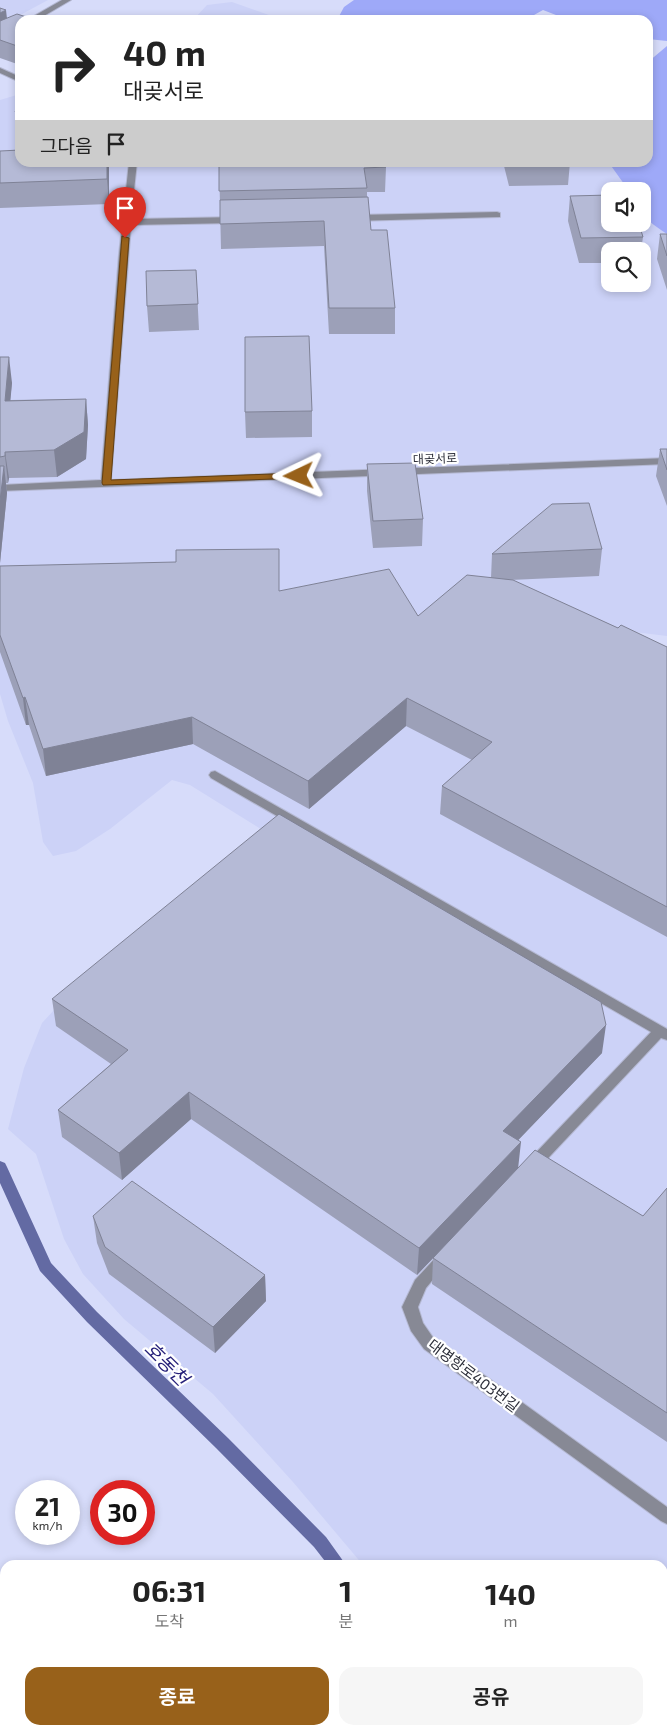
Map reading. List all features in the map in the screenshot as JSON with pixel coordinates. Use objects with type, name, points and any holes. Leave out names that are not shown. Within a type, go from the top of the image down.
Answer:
[{"type":"street","points":[[40,15],[67,0]]},
{"type":"street","points":[[0,70],[15,78]]},
{"type":"street","points":[[106,483],[132,167]]},
{"type":"street","points":[[342,218],[496,215]]},
{"type":"street","points":[[127,222],[248,219]]},
{"type":"street","name":"대곶서로","points":[[0,488],[667,461]]},
{"type":"street","points":[[215,775],[663,1033],[523,1175]]},
{"type":"street","name":"대명항로403번길","points":[[454,1248],[420,1284],[410,1308],[416,1326],[429,1344],[667,1516]]},
{"type":"shaded area","points":[[0,0],[48,0],[20,15],[15,15],[15,18],[0,26]]},
{"type":"shaded area","points":[[354,0],[667,0],[667,41],[653,40],[653,15],[556,15],[543,10],[534,15],[340,15],[344,7]]},
{"type":"shaded area","points":[[232,2],[269,15],[198,15],[207,5]]},
{"type":"shaded area","points":[[667,46],[667,234],[651,222],[651,182],[623,182],[612,167],[653,167],[653,58]]},
{"type":"shaded area","points":[[15,96],[15,167],[612,167],[623,182],[601,182],[601,232],[651,232],[651,223],[667,234],[667,636],[626,631],[667,666],[667,1560],[359,1560],[293,1482],[213,1394],[124,1319],[83,1274],[64,1239],[36,1154],[8,1129],[24,1068],[42,1023],[67,996],[269,834],[190,785],[172,780],[110,829],[76,851],[53,856],[43,842],[33,783],[8,721],[0,694],[0,100]]},
{"type":"building","points":[[17,14],[20,15],[15,15],[15,45],[0,40],[0,21]]},
{"type":"building","points":[[15,150],[15,167],[107,167],[107,179],[0,183],[0,151]]},
{"type":"building","points":[[219,167],[386,167],[364,168],[367,188],[219,191]]},
{"type":"building","points":[[601,195],[601,232],[641,232],[643,237],[581,238],[570,196]]},
{"type":"building","points":[[368,197],[371,230],[387,230],[395,308],[329,308],[324,221],[220,224],[220,200]]},
{"type":"building","points":[[660,234],[667,234],[667,256]]},
{"type":"building","points":[[196,270],[198,304],[147,306],[146,271]]},
{"type":"building","points":[[309,336],[312,411],[245,412],[245,337]]},
{"type":"building","points":[[0,357],[9,357],[5,401],[86,399],[84,432],[54,450],[5,452],[5,456],[0,457]]},
{"type":"building","points":[[660,449],[667,449],[667,470]]},
{"type":"building","points":[[415,463],[423,519],[373,521],[367,464]]},
{"type":"building","points":[[0,466],[4,466],[0,501]]},
{"type":"building","points":[[589,503],[602,549],[492,554],[552,504]]},
{"type":"building","points":[[279,549],[279,591],[389,569],[418,616],[467,575],[513,580],[618,628],[621,625],[667,647],[667,907],[442,786],[492,742],[407,698],[308,781],[192,717],[43,749],[25,697],[23,698],[0,635],[0,566],[176,562],[176,550]]},
{"type":"building","points":[[279,814],[601,1002],[606,1025],[503,1131],[521,1142],[419,1248],[189,1092],[119,1153],[58,1110],[128,1050],[52,999]]},
{"type":"building","points":[[535,1150],[643,1216],[667,1188],[667,1413],[433,1258]]},
{"type":"building","points":[[132,1181],[265,1275],[213,1327],[105,1247],[93,1216]]},
{"type":"waterway","name":"호동천","points":[[0,1167],[45,1267],[92,1317],[222,1443],[320,1542],[334,1560]]},
{"type":"route","points":[[125,238],[106,483],[299,476]]}]
